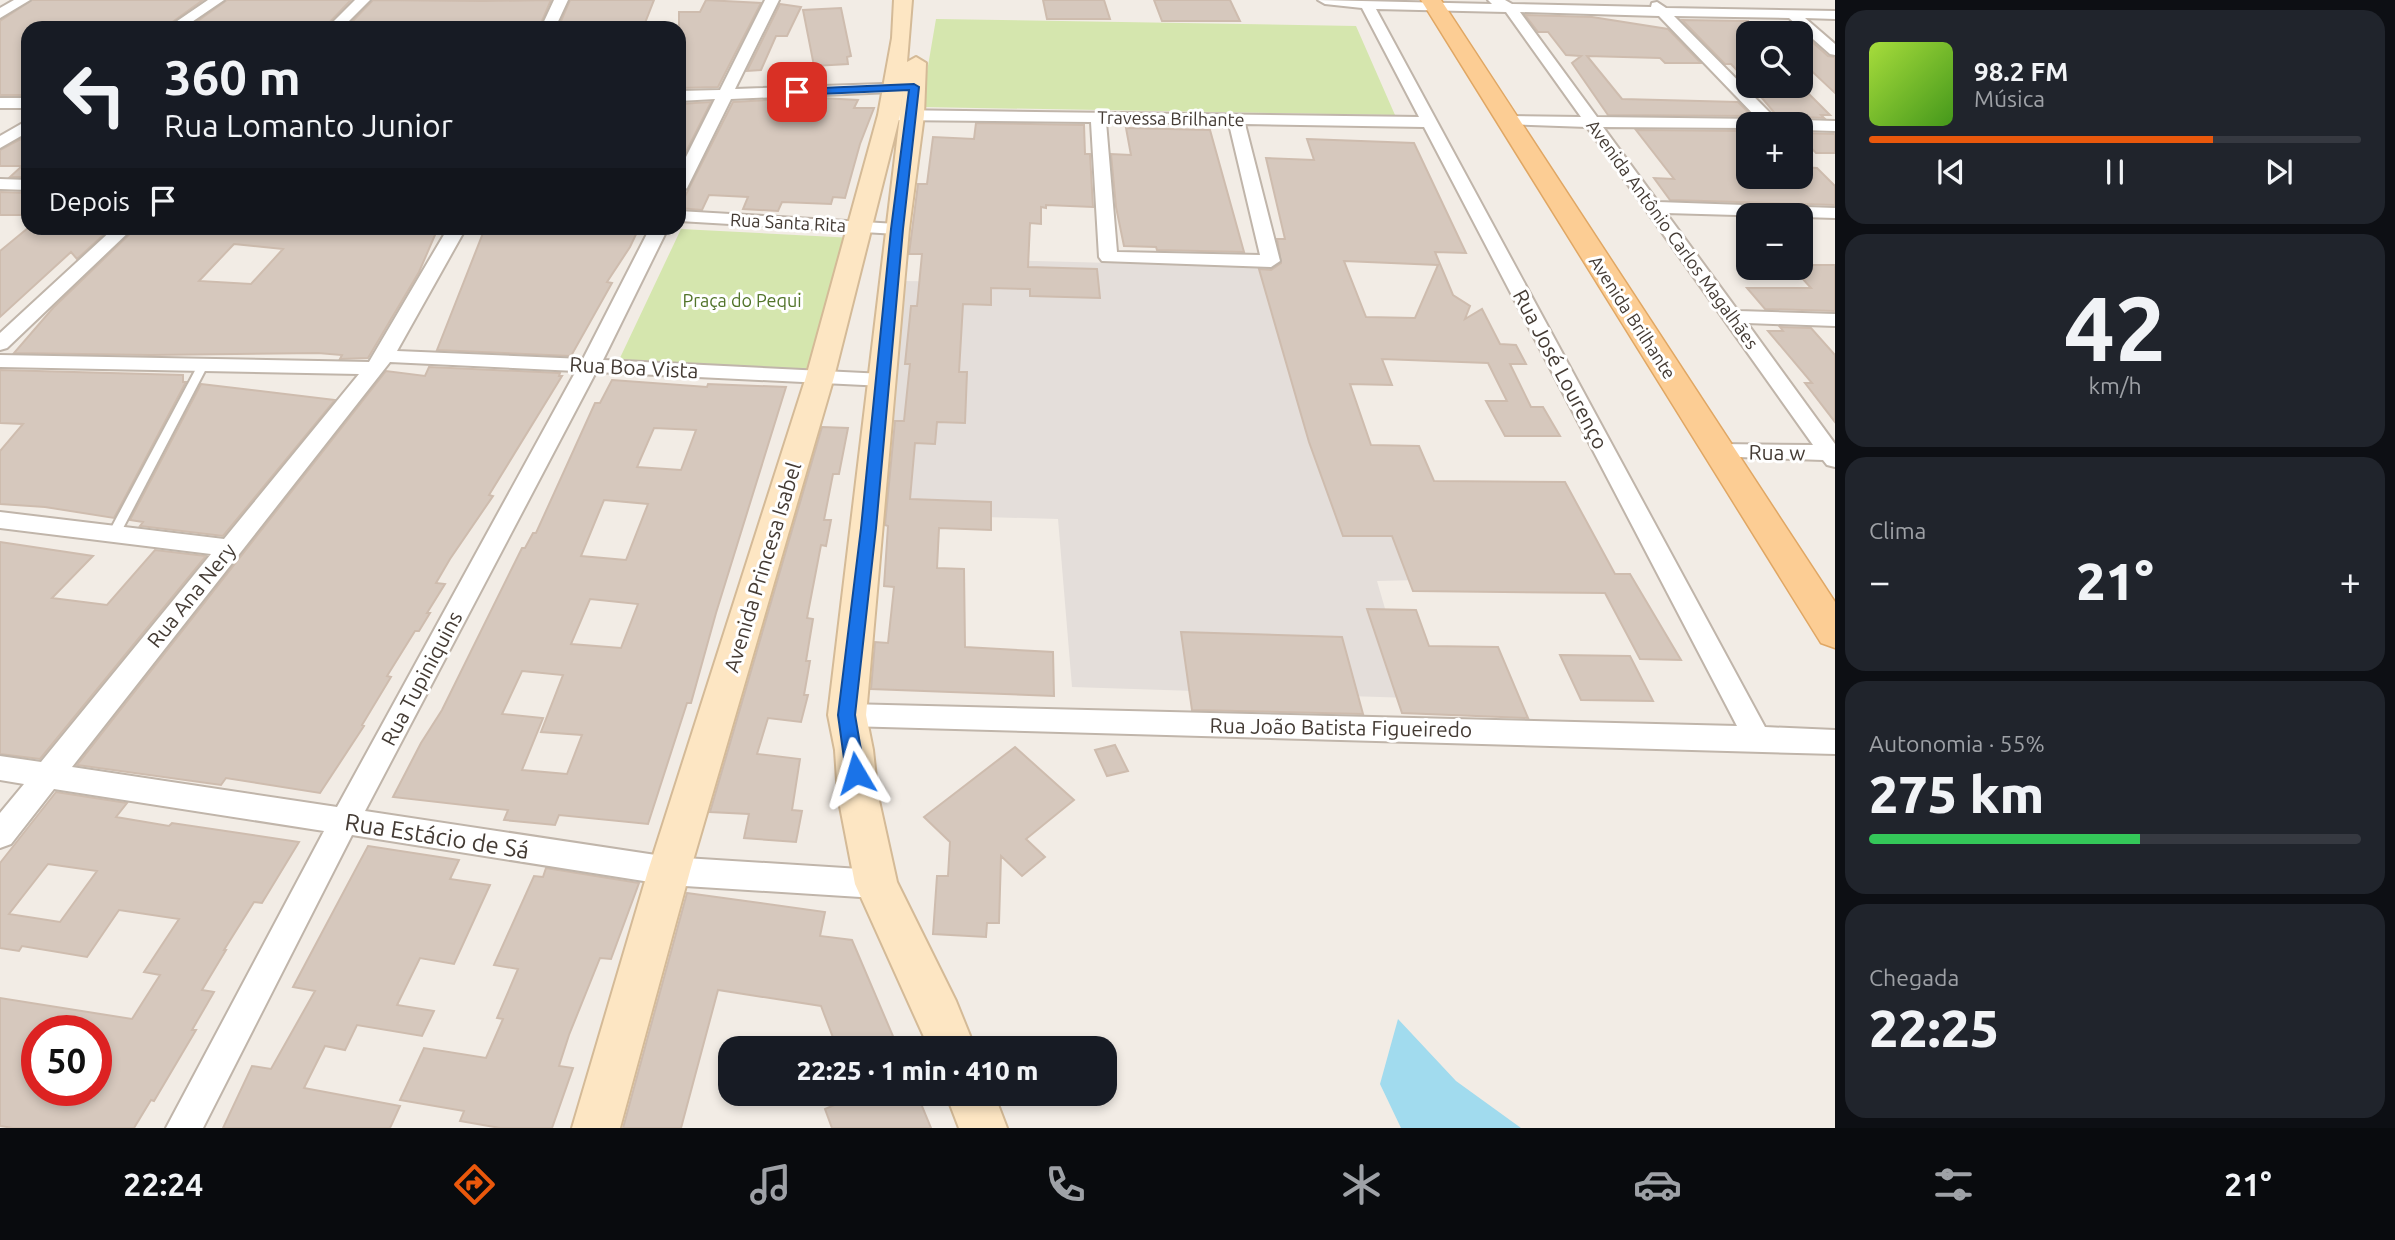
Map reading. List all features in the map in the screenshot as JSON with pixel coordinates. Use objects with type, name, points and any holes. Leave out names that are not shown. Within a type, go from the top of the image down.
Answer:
[{"type":"main road","name":"Avenida Princesa Isabel","points":[[903,0],[904,87],[913,115],[897,229],[884,380],[846,715],[854,750],[858,796],[877,884],[947,1036]]},
{"type":"main road","name":"Avenida Princesa Isabel","points":[[596,1128],[669,871],[820,377],[888,115],[904,87],[920,0]]},
{"type":"main road","name":"Avenida Brilhante","points":[[1434,5],[1835,633]]},
{"type":"main road","points":[[878,158],[907,159]]},
{"type":"main road","points":[[975,1106],[983,1128]]},
{"type":"street","points":[[185,21],[217,0]]},
{"type":"street","points":[[341,21],[363,0]]},
{"type":"street","points":[[551,21],[561,0]]},
{"type":"street","points":[[686,174],[772,0]]},
{"type":"street","points":[[1325,0],[1434,5],[1835,5]]},
{"type":"street","points":[[1569,0],[1793,15],[1835,15]]},
{"type":"street","name":"Rua José Lourenço","points":[[1360,2],[1430,122],[1757,738]]},
{"type":"street","points":[[0,14],[12,3]]},
{"type":"street","name":"Avenida Antônio Carlos Magalhães","points":[[1503,4],[1593,122],[1833,456]]},
{"type":"street","points":[[1658,7],[1760,112]]},
{"type":"street","points":[[1793,15],[1835,51]]},
{"type":"street","points":[[686,96],[904,87]]},
{"type":"street","points":[[0,103],[21,103]]},
{"type":"street","name":"Travessa Brilhante","points":[[888,115],[1430,122]]},
{"type":"street","points":[[1098,117],[1108,257],[1271,261],[1236,119]]},
{"type":"street","points":[[1507,121],[1736,124]]},
{"type":"street","points":[[1813,125],[1835,126]]},
{"type":"street","points":[[0,143],[21,130]]},
{"type":"street","points":[[0,184],[21,185]]},
{"type":"street","points":[[1654,207],[1835,213]]},
{"type":"street","name":"Rua Santa Rita","points":[[686,216],[897,229]]},
{"type":"street","points":[[0,345],[117,235]]},
{"type":"street","name":"Rua Ana Nery","points":[[0,835],[379,362],[453,235]]},
{"type":"street","name":"Rua Tupiniquins","points":[[184,1128],[344,822],[590,365],[655,235]]},
{"type":"street","points":[[1733,317],[1835,320]]},
{"type":"street","name":"Rua Boa Vista","points":[[0,362],[590,365],[884,380]]},
{"type":"street","name":"Rua w","points":[[1719,450],[1833,456]]},
{"type":"street","points":[[0,520],[115,532],[228,548]]},
{"type":"street","name":"Rua João Batista Figueiredo","points":[[846,715],[1835,742]]},
{"type":"street","name":"Rua Estácio de Sá","points":[[0,768],[669,871],[877,884]]},
{"type":"lane","points":[[115,532],[203,365]]},
{"type":"shaded area","points":[[993,260],[1269,267],[1320,435],[1365,436],[1419,580],[1377,581],[1411,698],[1072,687],[1058,519],[880,514],[900,281],[993,282]]},
{"type":"green space","points":[[936,19],[1356,26],[1395,115],[921,107]]},
{"type":"green space","name":"Praça do Pequi","points":[[686,229],[854,238],[815,373],[619,360],[678,235],[686,235]]},
{"type":"water","points":[[1398,1019],[1456,1081],[1521,1128],[1401,1128],[1380,1084]]},
{"type":"building","points":[[32,0],[203,0],[174,21],[21,21],[21,95],[0,95],[0,21]]},
{"type":"building","points":[[227,0],[351,0],[331,21],[198,21]]},
{"type":"building","points":[[373,0],[551,0],[542,21],[353,21]]},
{"type":"building","points":[[570,0],[654,0],[646,21],[561,21]]},
{"type":"building","points":[[706,0],[761,3],[718,87],[686,88],[686,21],[679,21],[679,12],[700,12]]},
{"type":"building","points":[[1043,0],[1104,0],[1110,19],[1047,19]]},
{"type":"building","points":[[1154,0],[1230,0],[1240,21],[1162,21]]},
{"type":"building","points":[[780,4],[801,7],[787,36],[776,36],[761,70],[747,71]]},
{"type":"building","points":[[841,8],[851,56],[847,57],[848,64],[814,66],[803,10]]},
{"type":"building","points":[[1525,15],[1592,17],[1668,29],[1701,63],[1665,63],[1660,58],[1587,56],[1622,99],[1738,102],[1748,112],[1736,112],[1736,116],[1608,115],[1572,63],[1581,56],[1566,55],[1548,32],[1538,32]]},
{"type":"building","points":[[1682,20],[1748,21],[1736,21],[1736,69],[1731,64],[1725,64]]},
{"type":"building","points":[[1813,43],[1828,56],[1835,57],[1835,93],[1813,72]]},
{"type":"building","points":[[821,98],[858,100],[854,108],[874,108],[860,144],[845,198],[833,197],[831,204],[782,202],[778,211],[743,209],[748,197],[709,195],[702,210],[686,209],[686,194],[733,102],[783,99],[822,103]]},
{"type":"building","points":[[1762,98],[1813,98],[1830,115],[1813,118],[1813,112],[1774,112]]},
{"type":"building","points":[[711,102],[686,152],[686,104]]},
{"type":"building","points":[[976,123],[1084,125],[1085,154],[1090,154],[1093,207],[1041,207],[1041,224],[1030,223],[1028,267],[1097,269],[1100,298],[1030,296],[1030,289],[991,288],[991,305],[963,304],[959,372],[967,372],[965,423],[937,422],[935,444],[915,443],[910,499],[991,502],[991,530],[939,528],[937,568],[964,569],[965,647],[1053,652],[1054,696],[871,689],[875,642],[888,643],[894,587],[884,586],[888,526],[885,525],[895,421],[904,421],[910,364],[905,364],[911,306],[917,306],[922,254],[909,254],[918,184],[927,184],[933,137],[974,139]]},
{"type":"building","points":[[1126,128],[1210,130],[1244,252],[1157,250],[1156,247],[1124,246],[1116,207],[1111,154],[1131,155]]},
{"type":"building","points":[[1636,130],[1736,131],[1736,189],[1813,189],[1813,168],[1817,168],[1835,186],[1835,205],[1670,200],[1654,178],[1674,179]]},
{"type":"building","points":[[1813,133],[1835,134],[1835,153],[1816,153],[1813,150]]},
{"type":"building","points":[[21,139],[21,166],[0,166],[0,150]]},
{"type":"building","points":[[1307,139],[1414,143],[1466,253],[1435,252],[1453,295],[1470,306],[1465,319],[1482,309],[1500,344],[1516,345],[1526,364],[1510,364],[1531,407],[1543,407],[1560,436],[1505,436],[1486,401],[1507,401],[1488,363],[1382,359],[1392,385],[1350,384],[1371,445],[1419,446],[1434,481],[1565,482],[1615,574],[1630,574],[1681,660],[1640,659],[1605,593],[1413,591],[1392,536],[1343,536],[1309,442],[1259,269],[1271,270],[1281,263],[1277,239],[1285,239],[1266,158],[1314,160]],"holes":[[[1344,261],[1438,265],[1415,318],[1366,317]]]},
{"type":"building","points":[[21,167],[21,177],[10,177]]},
{"type":"building","points":[[0,192],[21,193],[21,215],[0,215]]},
{"type":"building","points":[[21,234],[103,235],[77,259],[71,252],[0,317],[0,251]]},
{"type":"building","points":[[129,235],[435,235],[419,272],[368,358],[340,359],[342,355],[318,353],[14,353],[53,308]],"holes":[[[234,244],[283,249],[251,284],[199,281]]]},
{"type":"building","points":[[482,235],[636,235],[607,282],[612,283],[571,356],[437,350]]},
{"type":"building","points":[[1813,265],[1835,265],[1835,311],[1765,309],[1747,288],[1811,288],[1804,280],[1813,280]]},
{"type":"building","points":[[1780,327],[1811,328],[1835,355],[1835,422],[1805,383],[1812,383],[1768,331],[1783,331]]},
{"type":"building","points":[[429,367],[560,373],[559,376],[562,376],[489,495],[493,496],[436,583],[445,584],[427,613],[430,613],[419,631],[415,631],[387,676],[391,677],[362,725],[364,726],[320,793],[226,778],[221,785],[77,765],[386,371],[425,376]]},
{"type":"building","points":[[0,370],[183,375],[183,382],[186,382],[114,518],[45,507],[0,504],[0,451],[23,424],[0,423]]},
{"type":"building","points":[[612,380],[707,387],[708,384],[786,387],[691,703],[687,703],[648,824],[559,815],[555,825],[504,820],[508,810],[393,797],[421,743],[442,710],[522,548],[525,548],[533,533],[536,533],[595,403],[600,403]],"holes":[[[654,428],[696,430],[681,470],[637,467]],[[604,500],[648,504],[626,560],[581,556]],[[590,599],[638,604],[621,648],[571,644]],[[522,671],[563,675],[541,732],[582,735],[567,774],[522,770],[543,718],[502,714]]]},
{"type":"building","points":[[201,384],[335,400],[223,536],[140,526],[143,522],[130,520]]},
{"type":"building","points":[[822,427],[848,428],[839,474],[833,474],[824,520],[831,520],[826,546],[821,545],[807,618],[813,619],[806,661],[810,661],[804,695],[808,695],[801,722],[768,718],[757,754],[800,759],[792,810],[802,811],[796,842],[744,838],[749,814],[710,812]]},
{"type":"building","points":[[0,542],[93,556],[52,598],[107,605],[155,550],[206,556],[40,759],[0,754]]},
{"type":"building","points":[[1367,609],[1416,610],[1429,646],[1498,647],[1528,718],[1402,713]]},
{"type":"building","points":[[1181,632],[1342,637],[1363,714],[1192,710]]},
{"type":"building","points":[[1560,655],[1630,656],[1653,701],[1581,700]]},
{"type":"building","points":[[1115,745],[1128,771],[1107,776],[1095,750]]},
{"type":"building","points":[[1015,747],[1074,800],[1026,839],[1045,857],[1022,876],[1001,856],[999,923],[987,923],[986,937],[933,934],[937,876],[948,876],[950,842],[924,817]]},
{"type":"building","points":[[56,792],[127,803],[116,817],[299,842],[262,903],[254,902],[224,950],[202,990],[214,992],[192,1030],[196,1030],[154,1101],[151,1100],[134,1128],[0,1126],[0,998],[107,1015],[21,1015],[21,1106],[112,1106],[112,1016],[132,1019],[160,975],[144,972],[179,919],[119,910],[87,957],[22,946],[19,951],[0,948],[0,863]],"holes":[[[48,864],[97,871],[60,922],[9,914]]]},
{"type":"building","points":[[368,846],[459,860],[450,879],[490,885],[454,964],[420,958],[397,1005],[434,1011],[422,1036],[357,1025],[345,1050],[325,1046],[304,1088],[400,1106],[390,1128],[223,1128],[252,1066],[271,1069],[315,991],[293,987]]},
{"type":"building","points":[[546,868],[639,883],[611,959],[600,958],[569,1035],[559,1066],[573,1068],[552,1128],[500,1128],[460,1121],[464,1111],[400,1100],[424,1048],[486,1058],[503,1019],[497,1018],[518,969],[494,965],[534,876],[543,877]]},
{"type":"building","points":[[687,893],[825,912],[820,936],[852,940],[893,1036],[832,1036],[821,1006],[718,990],[681,1128],[623,1128]]},
{"type":"building","points":[[832,1106],[922,1106],[931,1128],[832,1128],[825,1109]]},
{"type":"route","points":[[797,92],[914,87],[846,715],[856,773]]}]
